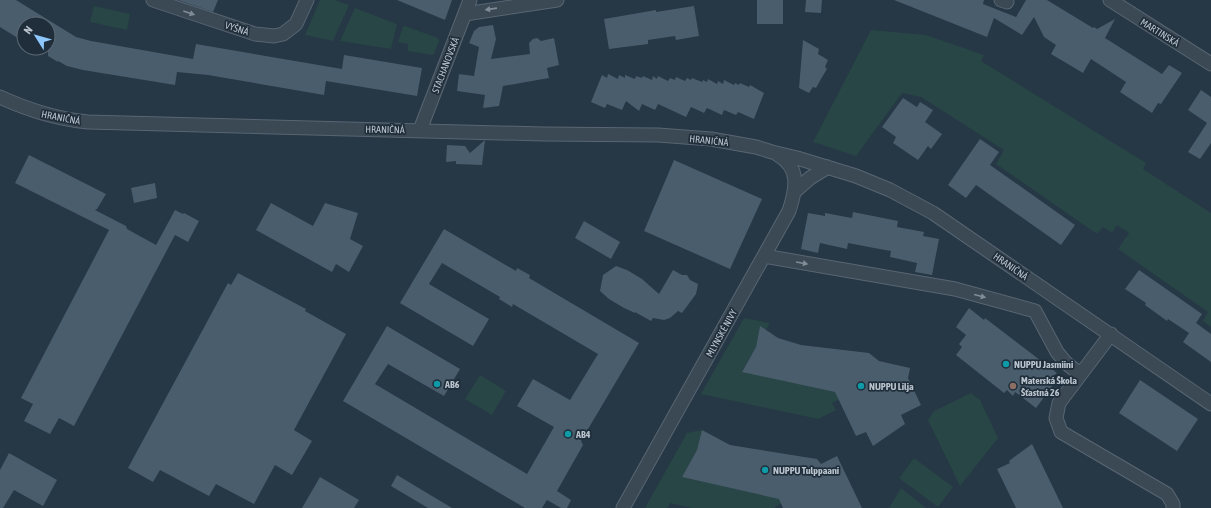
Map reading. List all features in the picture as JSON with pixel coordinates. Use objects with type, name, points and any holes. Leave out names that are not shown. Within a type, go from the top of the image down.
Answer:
[{"type":"street","name":"VYŠNÁ","points":[[153,0],[255,34],[274,36],[283,34],[296,24],[307,0]]},
{"type":"street","name":"STACHANOVSKÁ","points":[[420,130],[470,0]]},
{"type":"street","points":[[465,14],[557,0]]},
{"type":"street","name":"MARTINSKÁ","points":[[1110,0],[1211,64]]},
{"type":"street","name":"HRANIČNÁ","points":[[0,97],[42,113],[66,119],[88,122],[543,134],[658,135],[724,141],[756,147],[828,167],[890,190],[933,213],[1211,404]]},
{"type":"street","name":"HRANIČNÁ","points":[[772,152],[789,163],[795,179],[794,192]]},
{"type":"street","points":[[794,192],[810,178],[828,167]]},
{"type":"street","name":"MLYNSKÉ NIVY","points":[[623,508],[789,211],[794,192]]},
{"type":"street","points":[[764,256],[955,289],[1035,311],[1056,352],[1066,363],[1080,374]]},
{"type":"street","points":[[1111,334],[1059,403],[1056,418],[1061,432],[1167,494],[1174,508]]},
{"type":"green space","points":[[320,0],[334,0],[349,5],[333,41],[305,35]]},
{"type":"green space","points":[[94,6],[130,14],[127,30],[90,22]]},
{"type":"green space","points":[[355,8],[397,24],[391,49],[340,41]]},
{"type":"green space","points":[[405,26],[438,38],[439,41],[434,54],[432,55],[408,51],[408,44],[398,42],[403,27]]},
{"type":"green space","points":[[871,30],[926,35],[984,55],[981,61],[1146,163],[1143,169],[1211,213],[1211,327],[1203,321],[1208,312],[1118,249],[1129,233],[1117,225],[1112,233],[1103,227],[1097,234],[996,164],[1004,150],[921,97],[902,93],[856,156],[813,142]]},
{"type":"green space","points":[[744,318],[770,323],[766,330],[760,327],[756,347],[742,371],[849,395],[832,403],[836,410],[818,419],[701,394]]},
{"type":"green space","points":[[480,375],[506,391],[492,415],[465,399]]},
{"type":"green space","points":[[971,393],[980,400],[998,438],[960,486],[928,420],[934,411]]},
{"type":"green space","points":[[702,430],[697,450],[682,477],[787,500],[775,508],[692,508],[670,503],[667,508],[645,508],[687,433]]},
{"type":"green space","points":[[914,458],[953,487],[938,507],[899,478]]},
{"type":"green space","points":[[901,488],[926,508],[889,508]]},
{"type":"building","points":[[0,0],[16,0],[42,16],[16,16],[16,37],[0,27]]},
{"type":"building","points":[[178,0],[218,0],[213,12]]},
{"type":"building","points":[[397,0],[452,0],[445,20]]},
{"type":"building","points":[[757,0],[783,0],[783,24],[757,24]]},
{"type":"building","points":[[806,0],[822,0],[821,13],[805,12]]},
{"type":"building","points":[[894,0],[984,0],[983,4],[1016,17],[1026,0],[1047,0],[1093,28],[1094,27],[1097,29],[1115,19],[1105,38],[1162,74],[1169,65],[1182,73],[1161,104],[1158,103],[1152,113],[1120,92],[1126,82],[1091,59],[1083,73],[1051,54],[1056,45],[1044,37],[1034,17],[1022,35],[994,18],[987,37]]},
{"type":"building","points":[[694,6],[699,36],[676,40],[675,36],[648,40],[648,44],[609,49],[604,19],[656,10],[656,12]]},
{"type":"building","points":[[56,25],[76,37],[91,41],[193,59],[196,44],[342,69],[344,55],[422,68],[417,96],[326,81],[324,95],[208,75],[177,72],[175,85],[83,70],[58,62],[48,56],[56,56]]},
{"type":"building","points":[[493,25],[496,39],[491,59],[530,54],[529,43],[533,39],[537,38],[541,41],[554,38],[559,65],[547,68],[549,78],[503,86],[499,106],[483,108],[485,95],[457,91],[459,74],[474,76],[479,47],[469,43],[474,31],[479,27]]},
{"type":"building","points":[[803,40],[819,49],[818,54],[828,60],[825,67],[827,69],[816,88],[813,87],[809,93],[799,88]]},
{"type":"building","points":[[608,74],[618,79],[619,75],[625,78],[625,75],[635,79],[636,76],[642,78],[643,76],[652,80],[653,76],[657,79],[658,76],[668,81],[670,78],[675,80],[676,77],[685,81],[687,78],[691,80],[692,78],[702,82],[703,80],[707,82],[708,79],[717,84],[718,81],[723,84],[724,80],[734,85],[735,83],[739,85],[740,83],[749,87],[750,85],[764,93],[754,119],[738,112],[736,115],[724,110],[722,115],[707,108],[704,113],[691,107],[686,117],[658,104],[655,110],[642,104],[639,111],[626,101],[622,110],[607,104],[605,108],[591,102],[602,75],[607,78]]},
{"type":"building","points":[[1201,90],[1211,97],[1211,143],[1200,159],[1188,152],[1207,123],[1188,110]]},
{"type":"building","points":[[903,98],[917,107],[920,102],[933,110],[925,122],[942,134],[931,149],[928,146],[918,160],[893,143],[896,137],[882,127]]},
{"type":"building","points":[[980,139],[999,152],[990,165],[1075,225],[1061,245],[976,185],[966,198],[948,185]]},
{"type":"building","points":[[485,140],[482,165],[456,164],[456,161],[446,162],[447,145],[465,146],[470,153]]},
{"type":"building","points":[[29,155],[106,194],[95,210],[126,226],[127,229],[156,245],[175,210],[199,221],[188,242],[175,235],[74,426],[59,418],[50,434],[24,421],[33,404],[21,398],[109,230],[15,183]]},
{"type":"building","points":[[674,160],[762,199],[730,269],[644,231]]},
{"type":"building","points":[[155,183],[157,198],[134,203],[131,188]]},
{"type":"building","points":[[271,203],[313,226],[325,203],[358,213],[350,239],[363,246],[349,272],[336,264],[332,272],[256,230]]},
{"type":"building","points":[[853,212],[898,221],[897,227],[924,232],[923,236],[939,239],[932,275],[915,272],[917,263],[890,257],[891,251],[848,243],[847,249],[820,243],[818,253],[801,249],[808,213],[825,216],[825,213],[852,218]]},
{"type":"building","points":[[584,221],[620,242],[611,259],[575,238]]},
{"type":"building","points":[[444,229],[516,271],[517,268],[530,275],[529,278],[639,343],[581,441],[583,445],[557,491],[571,500],[567,508],[561,508],[547,500],[542,508],[525,508],[343,401],[387,326],[460,369],[444,396],[388,364],[375,384],[527,474],[554,427],[517,406],[533,379],[570,400],[598,354],[513,304],[512,307],[499,299],[500,297],[442,263],[429,284],[489,319],[473,346],[400,303]]},
{"type":"building","points":[[616,266],[627,270],[642,279],[659,294],[673,270],[682,275],[687,275],[690,280],[698,284],[696,294],[682,313],[678,311],[670,318],[664,320],[653,318],[651,321],[624,308],[609,299],[600,291],[603,275]]},
{"type":"building","points":[[1139,270],[1202,314],[1196,323],[1211,334],[1211,362],[1183,342],[1189,333],[1168,319],[1167,321],[1145,305],[1146,303],[1125,289]]},
{"type":"building","points":[[238,273],[306,309],[305,311],[346,334],[294,430],[312,441],[292,475],[275,465],[254,504],[216,484],[209,496],[160,470],[153,482],[128,468],[228,283],[231,285]]},
{"type":"building","name":"NUPPU Jasmiini","points":[[969,308],[984,320],[985,318],[1057,373],[1051,378],[1056,381],[1036,408],[1015,392],[1013,396],[1007,390],[1004,393],[956,355],[962,347],[959,344],[966,335],[956,327]]},
{"type":"building","name":"NUPPU Lilja","points":[[760,326],[778,338],[801,345],[869,353],[879,361],[910,368],[908,378],[921,405],[901,415],[905,424],[873,446],[866,432],[856,436],[835,392],[742,372],[756,347]]},
{"type":"building","points":[[1140,380],[1198,419],[1177,451],[1119,413]]},
{"type":"building","name":"NUPPU Tulppaani","points":[[702,430],[730,445],[817,459],[821,464],[837,456],[862,508],[783,508],[779,499],[682,477],[697,450]]},
{"type":"building","points":[[1032,444],[1063,508],[1016,508],[997,469],[1010,463],[1009,461]]},
{"type":"building","points":[[9,453],[57,480],[43,506],[14,490],[3,508],[0,508],[0,470]]},
{"type":"building","points":[[397,475],[452,508],[428,508],[391,486]]},
{"type":"building","points":[[320,477],[359,500],[354,508],[302,508]]},
{"type":"place","name":"NUPPU Jasmiini","points":[[1006,364]]},
{"type":"place","name":"AB6","points":[[437,384]]},
{"type":"place","name":"NUPPU Lilja","points":[[861,386]]},
{"type":"place","name":"Materská Škola Šťastná 26","points":[[1013,386]]},
{"type":"place","name":"AB4","points":[[568,434]]},
{"type":"place","name":"NUPPU Tulppaani","points":[[765,470]]}]
